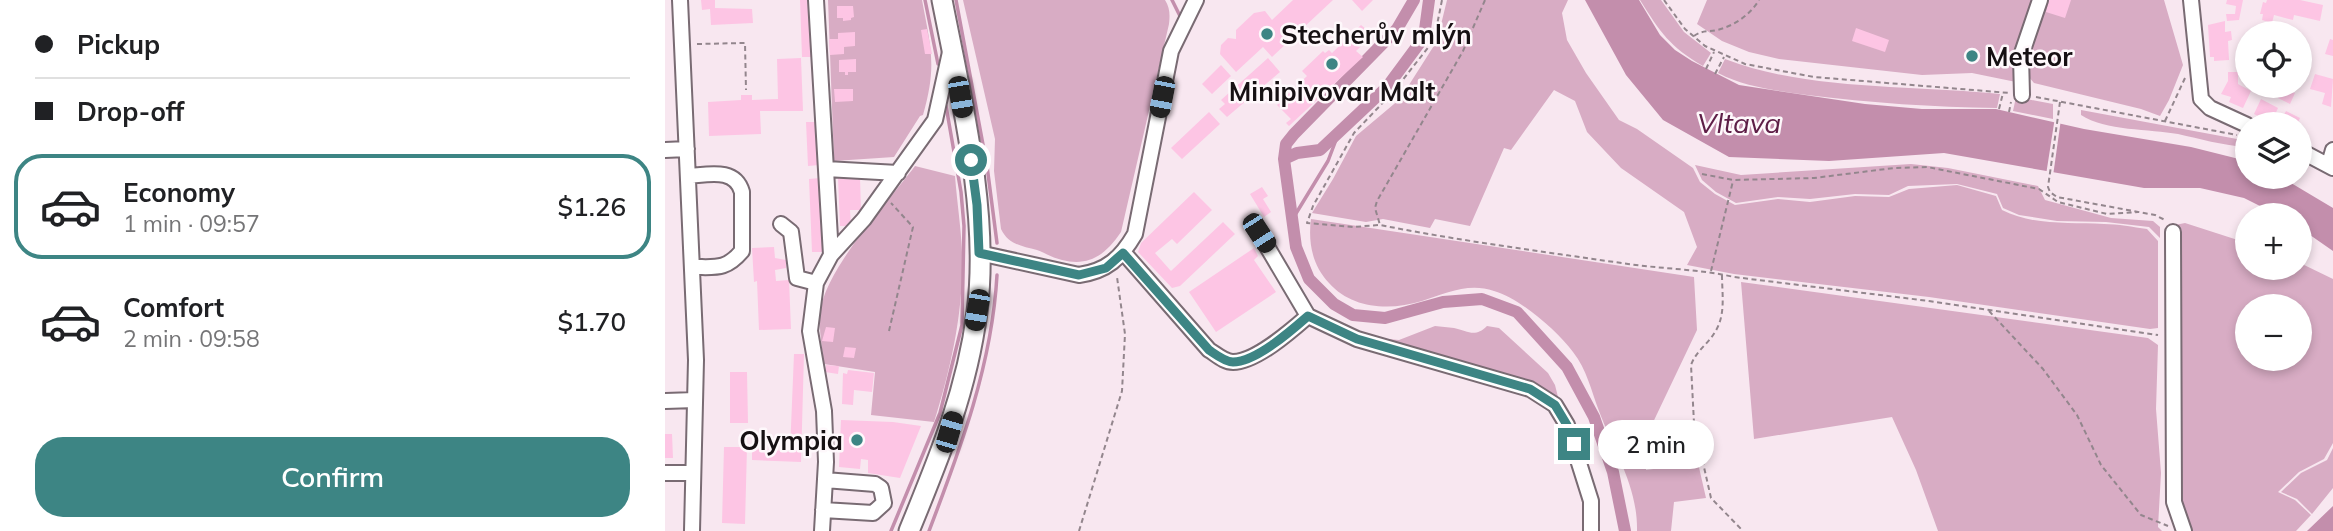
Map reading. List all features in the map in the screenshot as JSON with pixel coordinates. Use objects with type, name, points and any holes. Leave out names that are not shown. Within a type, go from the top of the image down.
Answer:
[{"type":"main road","points":[[909,531],[949,432],[967,366],[977,310],[977,205],[942,0]]},
{"type":"street","points":[[680,0],[694,267],[692,531]]},
{"type":"street","points":[[816,0],[831,255]]},
{"type":"street","points":[[979,253],[1079,275],[1094,273],[1119,257],[1135,234],[1171,51],[1196,0]]},
{"type":"street","points":[[2017,96],[2021,56],[2041,0]]},
{"type":"street","points":[[2191,0],[2202,102],[2235,125]]},
{"type":"street","points":[[822,531],[825,481],[824,411],[810,331],[817,283],[831,255],[865,219],[935,120],[951,47]]},
{"type":"street","points":[[665,150],[687,149]]},
{"type":"street","points":[[2312,154],[2332,161]]},
{"type":"street","points":[[826,169],[898,173]]},
{"type":"street","points":[[688,176],[720,173],[730,176],[740,184],[742,192],[742,251],[724,267],[694,267]]},
{"type":"street","points":[[781,224],[791,232],[797,278],[817,283]]},
{"type":"street","points":[[2173,232],[2174,502],[2178,529]]},
{"type":"street","points":[[1259,233],[1308,316],[1357,339],[1516,384],[1544,396],[1555,405],[1567,425],[1591,501],[1591,531]]},
{"type":"street","points":[[1119,257],[1209,350],[1233,362],[1253,355],[1289,333],[1308,316]]},
{"type":"street","points":[[665,401],[695,400]]},
{"type":"street","points":[[665,473],[693,473]]},
{"type":"street","points":[[823,510],[873,513],[884,503],[881,488],[875,484],[825,481]]},
{"type":"street","points":[[692,508],[705,531]]},
{"type":"path","points":[[1442,0],[1434,40],[1394,91],[1354,133],[1313,206],[1307,223],[1354,227],[1380,225],[1627,264],[1711,272],[2173,337]]},
{"type":"path","points":[[1380,225],[1375,208],[1377,201],[1463,51],[1485,0]]},
{"type":"path","points":[[1664,0],[1670,11],[1693,36],[1724,56],[1745,64],[1814,77],[2003,92],[2235,134]]},
{"type":"path","points":[[1693,36],[1701,31],[1717,30],[1745,17],[1759,0]]},
{"type":"path","points":[[682,45],[745,43],[746,90]]},
{"type":"path","points":[[1706,69],[1715,51]]},
{"type":"path","points":[[1715,74],[1724,56]]},
{"type":"path","points":[[2165,122],[2188,73],[2198,72]]},
{"type":"path","points":[[1999,109],[2003,92]]},
{"type":"path","points":[[2009,111],[2017,96]]},
{"type":"path","points":[[2060,102],[2048,187],[2050,192],[2057,197],[2164,219],[2173,232]]},
{"type":"path","points":[[1702,174],[1733,180],[1814,178],[1894,167],[1927,167],[2039,189],[2058,202],[2107,214],[2138,212]]},
{"type":"path","points":[[1711,272],[1733,180]]},
{"type":"path","points":[[884,194],[913,227],[889,331]]},
{"type":"path","points":[[1079,531],[1122,391],[1125,334],[1119,257]]},
{"type":"path","points":[[1722,274],[1724,304],[1716,331],[1693,357],[1691,365],[1693,423],[1711,498],[1743,531]]},
{"type":"path","points":[[1988,310],[2043,369],[2077,415],[2101,465],[2141,515],[2178,529]]},
{"type":"shaded area","points":[[828,0],[922,0],[930,45],[930,84],[923,115],[894,157],[834,161]]},
{"type":"shaded area","points":[[963,0],[1165,0],[1167,3],[1169,24],[1121,232],[1109,247],[1096,257],[1081,262],[1059,259],[1016,244],[1007,238],[1001,229],[994,171],[995,139]]},
{"type":"shaded area","points":[[1447,0],[1568,0],[1562,13],[1567,40],[1619,120],[1637,129],[1693,168],[1700,182],[1735,205],[1778,199],[1810,202],[1855,196],[1889,197],[1909,189],[1957,185],[1996,196],[2002,210],[2027,219],[2115,224],[2147,229],[2158,241],[2158,328],[1734,274],[1687,265],[1697,247],[1684,212],[1621,168],[1587,132],[1575,101],[1554,90],[1511,150],[1504,148],[1470,226],[1435,219],[1430,228],[1383,219],[1366,222],[1312,213],[1356,136],[1400,99],[1437,41]]},
{"type":"shaded area","points":[[1640,0],[1661,0],[1684,32],[1711,53],[1703,66],[1667,38]]},
{"type":"shaded area","name":"Meteor","points":[[1707,0],[2164,0],[2183,65],[2160,116],[2034,83],[2028,76],[2016,82],[1972,73],[1922,75],[1779,59],[1749,52],[1722,41],[1697,24]]},
{"type":"shaded area","points":[[1725,59],[1790,77],[1825,82],[2000,94],[1997,108],[1902,104],[1807,95],[1762,88],[1729,78],[1718,73]]},
{"type":"shaded area","points":[[2016,97],[2053,104],[2053,119],[2013,111]]},
{"type":"shaded area","points":[[2081,110],[2235,139],[2235,146],[2178,134],[2102,124],[2081,115]]},
{"type":"shaded area","points":[[1911,164],[1948,168],[2038,186],[2045,200],[2111,218],[2153,221],[2160,227],[2160,238],[2149,227],[2106,222],[2057,221],[2019,215],[2003,208],[1997,194],[1957,184],[1908,186],[1889,195],[1855,194],[1810,199],[1778,197],[1736,203],[1702,180],[1695,165],[1741,175]]},
{"type":"shaded area","points":[[915,166],[955,176],[961,243],[959,317],[946,381],[934,422],[871,415],[875,372],[824,364],[820,334],[823,299],[832,279],[858,238]]},
{"type":"shaded area","points":[[1311,219],[1694,277],[1697,330],[1647,435],[1646,470],[1698,463],[1706,498],[1674,502],[1671,531],[1637,531],[1634,499],[1588,380],[1578,359],[1557,334],[1515,301],[1485,289],[1467,288],[1410,304],[1385,307],[1360,303],[1349,298],[1329,283],[1315,261],[1310,236]]},
{"type":"shaded area","points":[[2185,223],[2235,239],[2235,280],[2312,280],[2312,269],[2333,279],[2333,443],[2324,459],[2299,472],[2278,492],[2295,500],[2311,515],[2296,531],[2191,531],[2179,503],[2178,242],[2175,225]]},
{"type":"shaded area","points":[[1741,282],[2148,338],[2158,345],[2156,409],[2161,473],[2158,527],[2162,531],[1938,531],[1916,470],[1892,417],[1754,439]]},
{"type":"shaded area","points":[[1435,326],[1471,333],[1479,332],[1487,326],[1499,328],[1548,373],[1555,385],[1559,401],[1551,393],[1522,382],[1376,338],[1399,340]]},
{"type":"shaded area","points":[[2333,448],[2333,488],[2312,514],[2297,499],[2281,492],[2301,473],[2327,460]]},
{"type":"water","name":"Vltava","points":[[1585,0],[1639,0],[1660,35],[1675,50],[1739,85],[1865,104],[1922,109],[1996,109],[2235,158],[2235,189],[2301,189],[2333,208],[2333,251],[2312,236],[2312,203],[2254,203],[2244,198],[2200,188],[2144,188],[1944,153],[1829,161],[1729,157],[1663,120],[1626,75]]},
{"type":"water","points":[[2333,506],[2333,531],[2307,531]]},
{"type":"pier","points":[[2055,117],[2061,119],[2053,176],[2046,175]]},
{"type":"building","points":[[701,0],[715,0],[715,8],[752,9],[753,23],[711,25],[710,9],[702,10]]},
{"type":"building","points":[[800,0],[811,0],[813,57],[802,57]]},
{"type":"building","name":"Stecherův mlýn","points":[[1293,0],[1333,0],[1272,57],[1263,47],[1236,72],[1220,54],[1221,45],[1228,38],[1236,39],[1236,30],[1254,13],[1265,11],[1272,20]]},
{"type":"building","name":"Stecherův mlýn","points":[[1352,0],[1373,0],[1362,11]]},
{"type":"building","points":[[2049,0],[2071,0],[2065,18],[2046,12]]},
{"type":"building","points":[[2227,0],[2243,0],[2239,20],[2227,21],[2226,14],[2235,14],[2236,6],[2226,4]]},
{"type":"building","points":[[2267,0],[2300,0],[2323,5],[2320,21],[2294,15],[2293,20],[2274,15],[2272,21],[2265,21],[2262,20],[2263,14],[2260,14],[2263,2],[2266,3]]},
{"type":"building","points":[[837,6],[853,6],[854,17],[843,21],[843,18],[837,18]]},
{"type":"building","points":[[2225,21],[2225,32],[2231,31],[2232,40],[2228,41],[2229,60],[2214,61],[2214,57],[2210,57],[2208,25]]},
{"type":"building","name":"Minipivovar Malt","points":[[1361,25],[1373,35],[1356,51],[1363,57],[1289,126],[1286,123],[1291,119],[1277,105],[1307,76],[1302,71],[1323,51],[1325,53],[1329,50],[1332,53]]},
{"type":"building","points":[[1856,28],[1889,40],[1885,52],[1852,41]]},
{"type":"building","points":[[927,29],[932,54],[925,54],[921,30]]},
{"type":"building","points":[[855,32],[855,46],[844,47],[844,54],[830,55],[829,39],[838,39],[838,33]]},
{"type":"building","points":[[2330,39],[2333,40],[2333,56],[2325,54]]},
{"type":"building","points":[[801,58],[803,111],[760,111],[761,134],[709,136],[708,102],[741,100],[741,95],[752,95],[752,100],[778,99],[777,59]]},
{"type":"building","points":[[1268,58],[1280,72],[1227,117],[1219,109],[1225,104],[1221,100]]},
{"type":"building","points":[[856,59],[856,72],[848,72],[848,75],[845,75],[845,72],[839,72],[839,60]]},
{"type":"building","points":[[1221,65],[1231,76],[1212,94],[1202,84]]},
{"type":"building","points":[[2228,72],[2235,72],[2235,98],[2248,98],[2243,108],[2229,102],[2231,97],[2221,94],[2228,81]]},
{"type":"building","points":[[2315,74],[2333,79],[2331,107],[2322,104],[2325,93],[2312,90]]},
{"type":"building","points":[[834,89],[853,89],[853,101],[835,102]]},
{"type":"building","points":[[2278,98],[2293,98],[2290,104]]},
{"type":"building","points":[[2261,99],[2278,108],[2276,112],[2255,112]]},
{"type":"building","points":[[1209,112],[1220,124],[1182,159],[1171,148]]},
{"type":"building","points":[[806,122],[817,122],[819,165],[808,166]]},
{"type":"building","points":[[860,177],[861,210],[850,210],[851,226],[840,226],[838,178]]},
{"type":"building","points":[[820,178],[823,252],[812,252],[809,179]]},
{"type":"building","points":[[1262,187],[1268,196],[1263,199],[1271,212],[1264,217],[1250,194]]},
{"type":"building","points":[[1194,192],[1212,210],[1177,244],[1172,239],[1155,253],[1171,271],[1223,222],[1235,234],[1180,286],[1172,288],[1138,252],[1141,243]]},
{"type":"building","points":[[774,247],[775,258],[786,260],[786,268],[775,270],[776,281],[789,280],[791,329],[759,330],[757,281],[754,282],[752,248]]},
{"type":"building","points":[[1254,248],[1258,256],[1254,260],[1276,292],[1216,332],[1189,292]]},
{"type":"building","points":[[826,327],[835,328],[833,342],[822,341]]},
{"type":"building","points":[[845,347],[856,348],[854,358],[843,357]]},
{"type":"building","points":[[794,354],[804,354],[801,462],[752,460],[752,449],[790,451]]},
{"type":"building","points":[[826,365],[839,366],[838,374],[825,372]]},
{"type":"building","points":[[848,370],[874,373],[872,392],[854,390],[853,405],[842,404],[843,373],[847,374]]},
{"type":"building","points":[[730,372],[747,372],[748,423],[730,423]]},
{"type":"building","points":[[841,420],[921,426],[900,478],[868,473],[868,460],[861,459],[860,469],[839,467]]},
{"type":"building","points":[[665,434],[672,434],[673,458],[665,458]]},
{"type":"building","points":[[724,447],[747,447],[745,524],[722,523]]},
{"type":"waterway","points":[[925,0],[938,64]]},
{"type":"waterway","points":[[956,0],[987,166],[997,243]]},
{"type":"waterway","points":[[1172,0],[1181,18]]},
{"type":"waterway","points":[[1284,159],[1286,144],[1294,134],[1397,29],[1414,0]]},
{"type":"waterway","points":[[1429,0],[1424,37],[1387,87],[1320,150],[1297,153],[1284,159],[1296,247],[1309,279],[1334,304],[1353,315],[1385,318],[1443,302],[1482,299],[1517,312],[1567,367],[1594,417],[1613,472],[1625,531]]},
{"type":"waterway","points":[[891,531],[940,413],[962,325],[964,226],[946,106]]},
{"type":"waterway","points":[[1292,220],[1328,161],[1339,132]]},
{"type":"waterway","points":[[929,531],[963,437],[982,373],[997,275]]},
{"type":"place","name":"Stecherův mlýn","points":[[1267,34]]},
{"type":"place","name":"Meteor","points":[[1972,56]]},
{"type":"place","name":"Minipivovar Malt","points":[[1332,64]]},
{"type":"place","name":"Olympia","points":[[857,440]]},
{"type":"route","points":[[971,160],[977,205],[979,253],[1079,275],[1106,268],[1123,253],[1209,350],[1222,358],[1233,362],[1253,355],[1289,333],[1308,316],[1357,339],[1530,389],[1555,405],[1574,444]]}]
